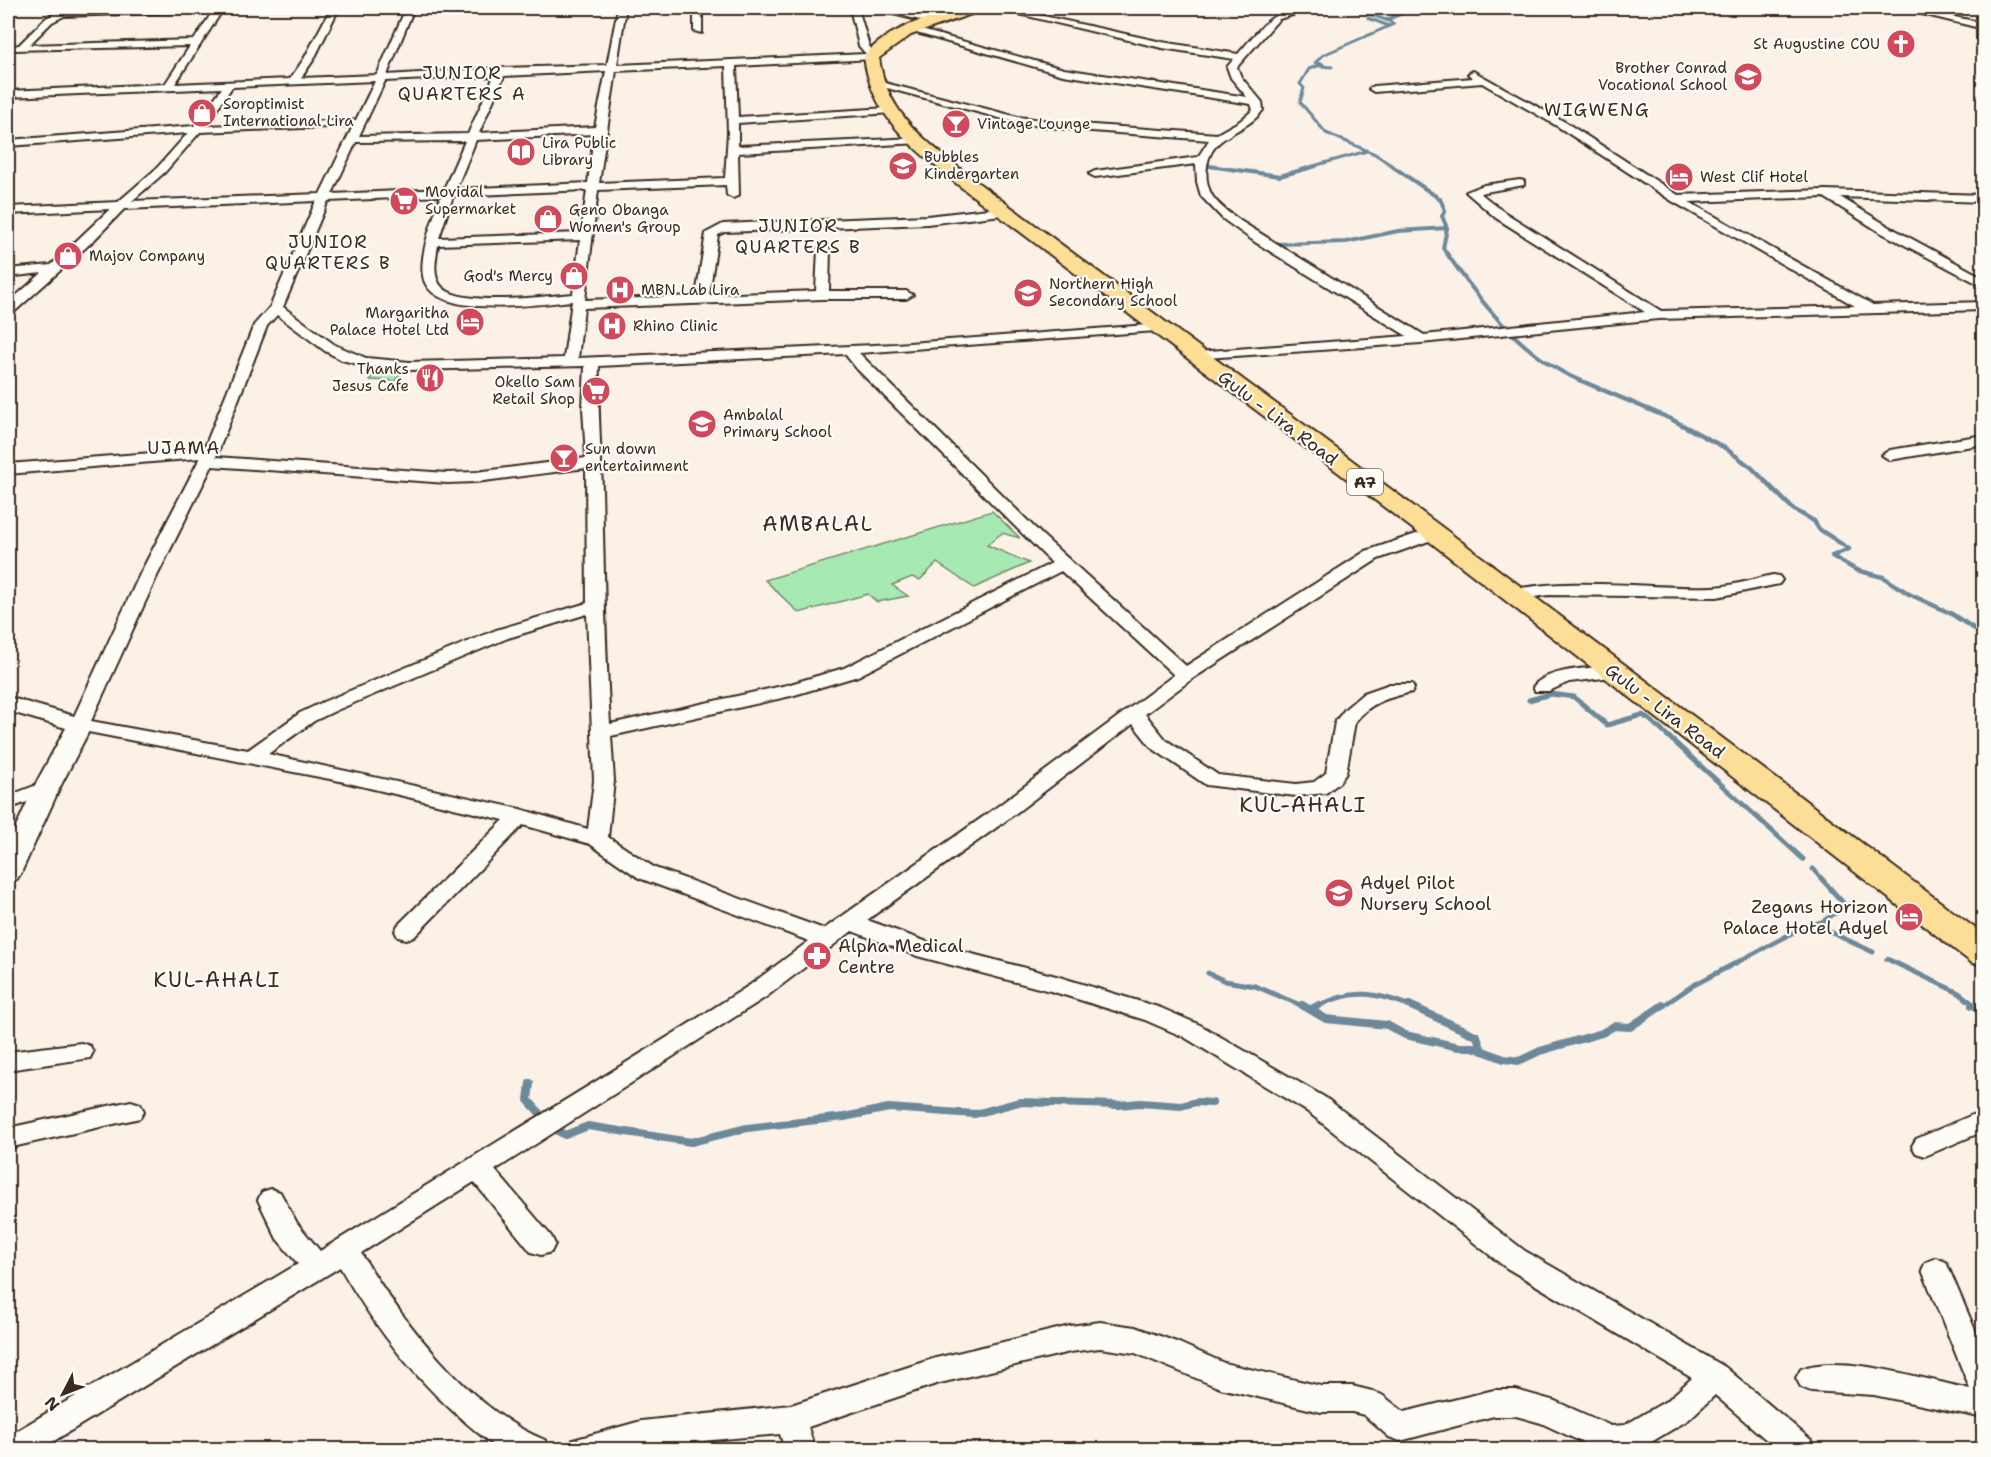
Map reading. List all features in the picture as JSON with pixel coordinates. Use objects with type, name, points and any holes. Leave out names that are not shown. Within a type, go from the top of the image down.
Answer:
[{"type":"main road","points":[[886,8],[936,20]]},
{"type":"main road","points":[[872,56],[888,42],[911,30],[975,8]]},
{"type":"main road","name":"Gulu - Lira Road","points":[[872,56],[872,68],[888,111],[916,141],[963,180],[1156,327],[1434,533],[1983,954]]},
{"type":"street","points":[[47,8],[55,12],[237,8]]},
{"type":"street","points":[[168,87],[183,61],[204,34],[218,8]]},
{"type":"street","points":[[294,81],[309,59],[335,8]]},
{"type":"street","points":[[8,873],[47,788],[80,725],[149,574],[208,457],[261,325],[276,308],[324,198],[382,77],[410,8]]},
{"type":"street","points":[[571,361],[586,236],[595,185],[600,130],[622,8]]},
{"type":"street","points":[[698,8],[699,31]]},
{"type":"street","points":[[854,8],[864,46],[872,56]]},
{"type":"street","points":[[997,8],[1162,45],[1238,57]]},
{"type":"street","points":[[1306,8],[1276,17],[1232,66],[1232,73],[1257,102],[1258,110],[1217,137],[1202,160],[1204,190],[1215,206],[1274,248],[1421,339]]},
{"type":"street","points":[[1901,8],[1983,26]]},
{"type":"street","points":[[21,48],[49,20],[62,12]]},
{"type":"street","points":[[911,30],[1073,74],[1257,102]]},
{"type":"street","points":[[8,49],[196,43]]},
{"type":"street","points":[[8,94],[872,56]]},
{"type":"street","points":[[731,62],[733,195]]},
{"type":"street","points":[[501,71],[471,137],[432,242],[429,276],[441,294],[455,299],[492,302],[906,295]]},
{"type":"street","points":[[1374,89],[1478,76],[1561,124],[1676,199],[1869,308]]},
{"type":"street","points":[[126,78],[141,87]]},
{"type":"street","points":[[877,84],[1018,120],[1066,126],[1217,137]]},
{"type":"street","points":[[8,309],[56,268],[161,170],[197,129],[229,85]]},
{"type":"street","points":[[733,120],[888,111]]},
{"type":"street","points":[[8,143],[197,129],[361,123]]},
{"type":"street","points":[[353,139],[471,137],[600,130]]},
{"type":"street","points":[[732,150],[916,141]]},
{"type":"street","points":[[1095,174],[1202,160]]},
{"type":"street","points":[[8,210],[731,181]]},
{"type":"street","points":[[1520,183],[1472,192],[1500,215],[1658,315]]},
{"type":"street","points":[[1676,199],[1767,193],[1825,193],[1983,200]]},
{"type":"street","points":[[1825,193],[1884,230],[1983,283]]},
{"type":"street","points":[[702,300],[712,233],[723,228],[927,220],[1006,211]]},
{"type":"street","points":[[432,242],[586,236]]},
{"type":"street","points":[[822,295],[824,249]]},
{"type":"street","points":[[8,273],[56,268]]},
{"type":"street","points":[[1196,356],[1421,339],[1658,315],[1983,306]]},
{"type":"street","points":[[276,308],[330,348],[365,362],[418,366],[592,362],[746,353],[850,351],[1156,327]]},
{"type":"street","points":[[261,325],[295,321]]},
{"type":"street","points":[[850,351],[933,438],[1062,564],[1185,675]]},
{"type":"street","points":[[592,362],[590,408],[594,462],[597,668],[604,781],[597,839]]},
{"type":"street","points":[[1890,455],[1983,439]]},
{"type":"street","points":[[8,469],[208,457],[447,478],[476,477],[594,462]]},
{"type":"street","points":[[11,1449],[317,1267],[685,1038],[758,990],[997,817],[1185,675],[1372,555],[1434,533]]},
{"type":"street","points":[[602,732],[790,690],[851,672],[1062,564]]},
{"type":"street","points":[[1513,595],[1548,590],[1717,592],[1773,580]]},
{"type":"street","points":[[253,755],[307,717],[330,706],[502,634],[596,606]]},
{"type":"street","points":[[1546,684],[1614,672]]},
{"type":"street","points":[[1135,714],[1159,744],[1186,765],[1213,781],[1296,790],[1319,788],[1332,779],[1336,773],[1345,722],[1352,713],[1371,697],[1390,690],[1405,688]]},
{"type":"street","points":[[8,704],[80,725],[253,755],[520,816],[597,839],[647,873],[828,939]]},
{"type":"street","points":[[8,803],[47,788]]},
{"type":"street","points":[[406,931],[520,816]]},
{"type":"street","points":[[849,922],[925,950],[1056,984],[1153,1014],[1192,1031],[1317,1105],[1515,1259],[1715,1376],[1800,1449]]},
{"type":"street","points":[[8,1061],[81,1052]]},
{"type":"street","points":[[8,1138],[131,1111]]},
{"type":"street","points":[[1925,1146],[1983,1120]]},
{"type":"street","points":[[477,1167],[541,1244]]},
{"type":"street","points":[[271,1200],[287,1231],[317,1267]]},
{"type":"street","points":[[344,1249],[392,1327],[460,1398],[491,1425],[527,1448],[534,1449]]},
{"type":"street","points":[[1936,1270],[1983,1387]]},
{"type":"street","points":[[584,1449],[641,1435],[791,1419],[936,1371],[1070,1339],[1100,1335],[1135,1340],[1169,1352],[1220,1376],[1321,1399],[1352,1399],[1372,1404],[1400,1427],[1494,1403],[1516,1403],[1545,1411],[1610,1440],[1629,1439],[1678,1410],[1715,1376]]},
{"type":"street","points":[[1811,1378],[1834,1377],[1874,1383],[1983,1405]]},
{"type":"street","points":[[791,1419],[800,1449]]},
{"type":"green space","points":[[379,368],[405,369],[395,381],[369,380]]},
{"type":"green space","points":[[992,511],[1020,538],[1002,533],[987,545],[1029,563],[974,588],[937,563],[920,580],[912,577],[892,585],[908,596],[877,602],[868,594],[799,613],[765,580]]},
{"type":"waterway","points":[[1352,8],[1386,20]]},
{"type":"waterway","points":[[1386,20],[1416,8]]},
{"type":"waterway","points":[[1368,18],[1389,26]]},
{"type":"waterway","points":[[1386,20],[1394,24],[1323,55],[1315,63],[1323,64],[1309,69],[1300,84],[1304,88],[1300,102],[1326,133],[1375,154],[1394,167]]},
{"type":"waterway","points":[[1320,66],[1332,67]]},
{"type":"waterway","points":[[1310,167],[1367,151]]},
{"type":"waterway","points":[[1218,167],[1209,166],[1280,176],[1316,166]]},
{"type":"waterway","points":[[1392,166],[1440,199],[1445,210],[1442,216],[1447,228]]},
{"type":"waterway","points":[[1278,244],[1346,242],[1398,231],[1447,228]]},
{"type":"waterway","points":[[1447,228],[1443,248],[1471,287],[1503,325],[1539,357],[1577,379]]},
{"type":"waterway","points":[[1577,379],[1671,419],[1725,448],[1751,467],[1793,509],[1814,521],[1819,529],[1849,549],[1832,556],[1856,570],[1883,577],[1909,594],[1950,613],[1984,635]]},
{"type":"waterway","points":[[1577,379],[1581,381]]},
{"type":"waterway","points":[[1529,700],[1551,694],[1574,697],[1607,725],[1642,715],[1649,719],[1803,859]]},
{"type":"waterway","points":[[1813,869],[1844,904],[1840,910],[1822,922]]},
{"type":"waterway","points":[[1661,1007],[1692,986],[1804,927],[1822,922]]},
{"type":"waterway","points":[[1822,922],[1828,931],[1873,952]]},
{"type":"waterway","points":[[1887,959],[1959,993],[1976,1006]]},
{"type":"waterway","points":[[1208,973],[1225,981],[1255,986],[1305,1007]]},
{"type":"waterway","points":[[1316,1007],[1341,997],[1364,994],[1387,998],[1413,1007]]},
{"type":"waterway","points":[[1302,1005],[1326,1019],[1387,1025],[1405,1035],[1482,1050]]},
{"type":"waterway","points":[[1311,1009],[1319,1005]]},
{"type":"waterway","points":[[1409,1005],[1477,1036],[1482,1050]]},
{"type":"waterway","points":[[1482,1050],[1504,1059],[1519,1061],[1540,1051],[1602,1033],[1614,1026],[1630,1027],[1663,1005]]},
{"type":"waterway","points":[[1972,1005],[1976,1006]]},
{"type":"waterway","points":[[1976,1006],[1984,1009]]},
{"type":"waterway","points":[[530,1083],[528,1100],[538,1111]]},
{"type":"waterway","points":[[556,1130],[565,1135],[588,1126],[691,1142],[747,1128],[844,1117],[889,1108],[975,1114],[1019,1102],[1119,1105],[1140,1103],[1181,1106],[1196,1102],[1212,1103]]},
{"type":"place","name":"St Augustine COU","points":[[1901,44]]},
{"type":"place","name":"Brother Conrad Vocational School","points":[[1748,77]]},
{"type":"place","name":"Soroptimist International Lira","points":[[202,113]]},
{"type":"place","name":"Vintage Lounge","points":[[956,124]]},
{"type":"place","name":"Lira Public Library","points":[[521,152]]},
{"type":"place","name":"Bubbles Kindergarten","points":[[903,166]]},
{"type":"place","name":"West Clif Hotel","points":[[1679,177]]},
{"type":"place","name":"Movidal Supermarket","points":[[404,201]]},
{"type":"place","name":"Geno Obanga Women's Group","points":[[548,219]]},
{"type":"place","name":"Majov Company","points":[[68,256]]},
{"type":"place","name":"God's Mercy","points":[[574,276]]},
{"type":"place","name":"MBN Lab Lira","points":[[620,290]]},
{"type":"place","name":"Northern High Secondary School","points":[[1028,293]]},
{"type":"place","name":"Margaritha Palace Hotel Ltd","points":[[470,322]]},
{"type":"place","name":"Rhino Clinic","points":[[612,326]]},
{"type":"place","name":"Thanks Jesus Cafe","points":[[430,378]]},
{"type":"place","name":"Okello Sam Retail Shop","points":[[596,391]]},
{"type":"place","name":"Ambalal Primary School","points":[[702,424]]},
{"type":"place","name":"Sun down entertainment","points":[[564,458]]},
{"type":"place","name":"Adyel Pilot Nursery School","points":[[1339,893]]},
{"type":"place","name":"Zegans Horizon Palace Hotel Adyel","points":[[1909,917]]},
{"type":"place","name":"Alpha Medical Centre","points":[[817,956]]},
{"type":"district","name":"JUNIOR QUARTERS A","points":[[462,83]]},
{"type":"district","name":"WIGWENG","points":[[1597,110]]},
{"type":"district","name":"JUNIOR QUARTERS B","points":[[798,236]]},
{"type":"district","name":"JUNIOR QUARTERS B","points":[[328,252]]},
{"type":"district","name":"UJAMA","points":[[184,448]]},
{"type":"district","name":"AMBALAL","points":[[818,524]]},
{"type":"district","name":"KUL-AHALI","points":[[1303,805]]},
{"type":"district","name":"KUL-AHALI","points":[[217,980]]}]
